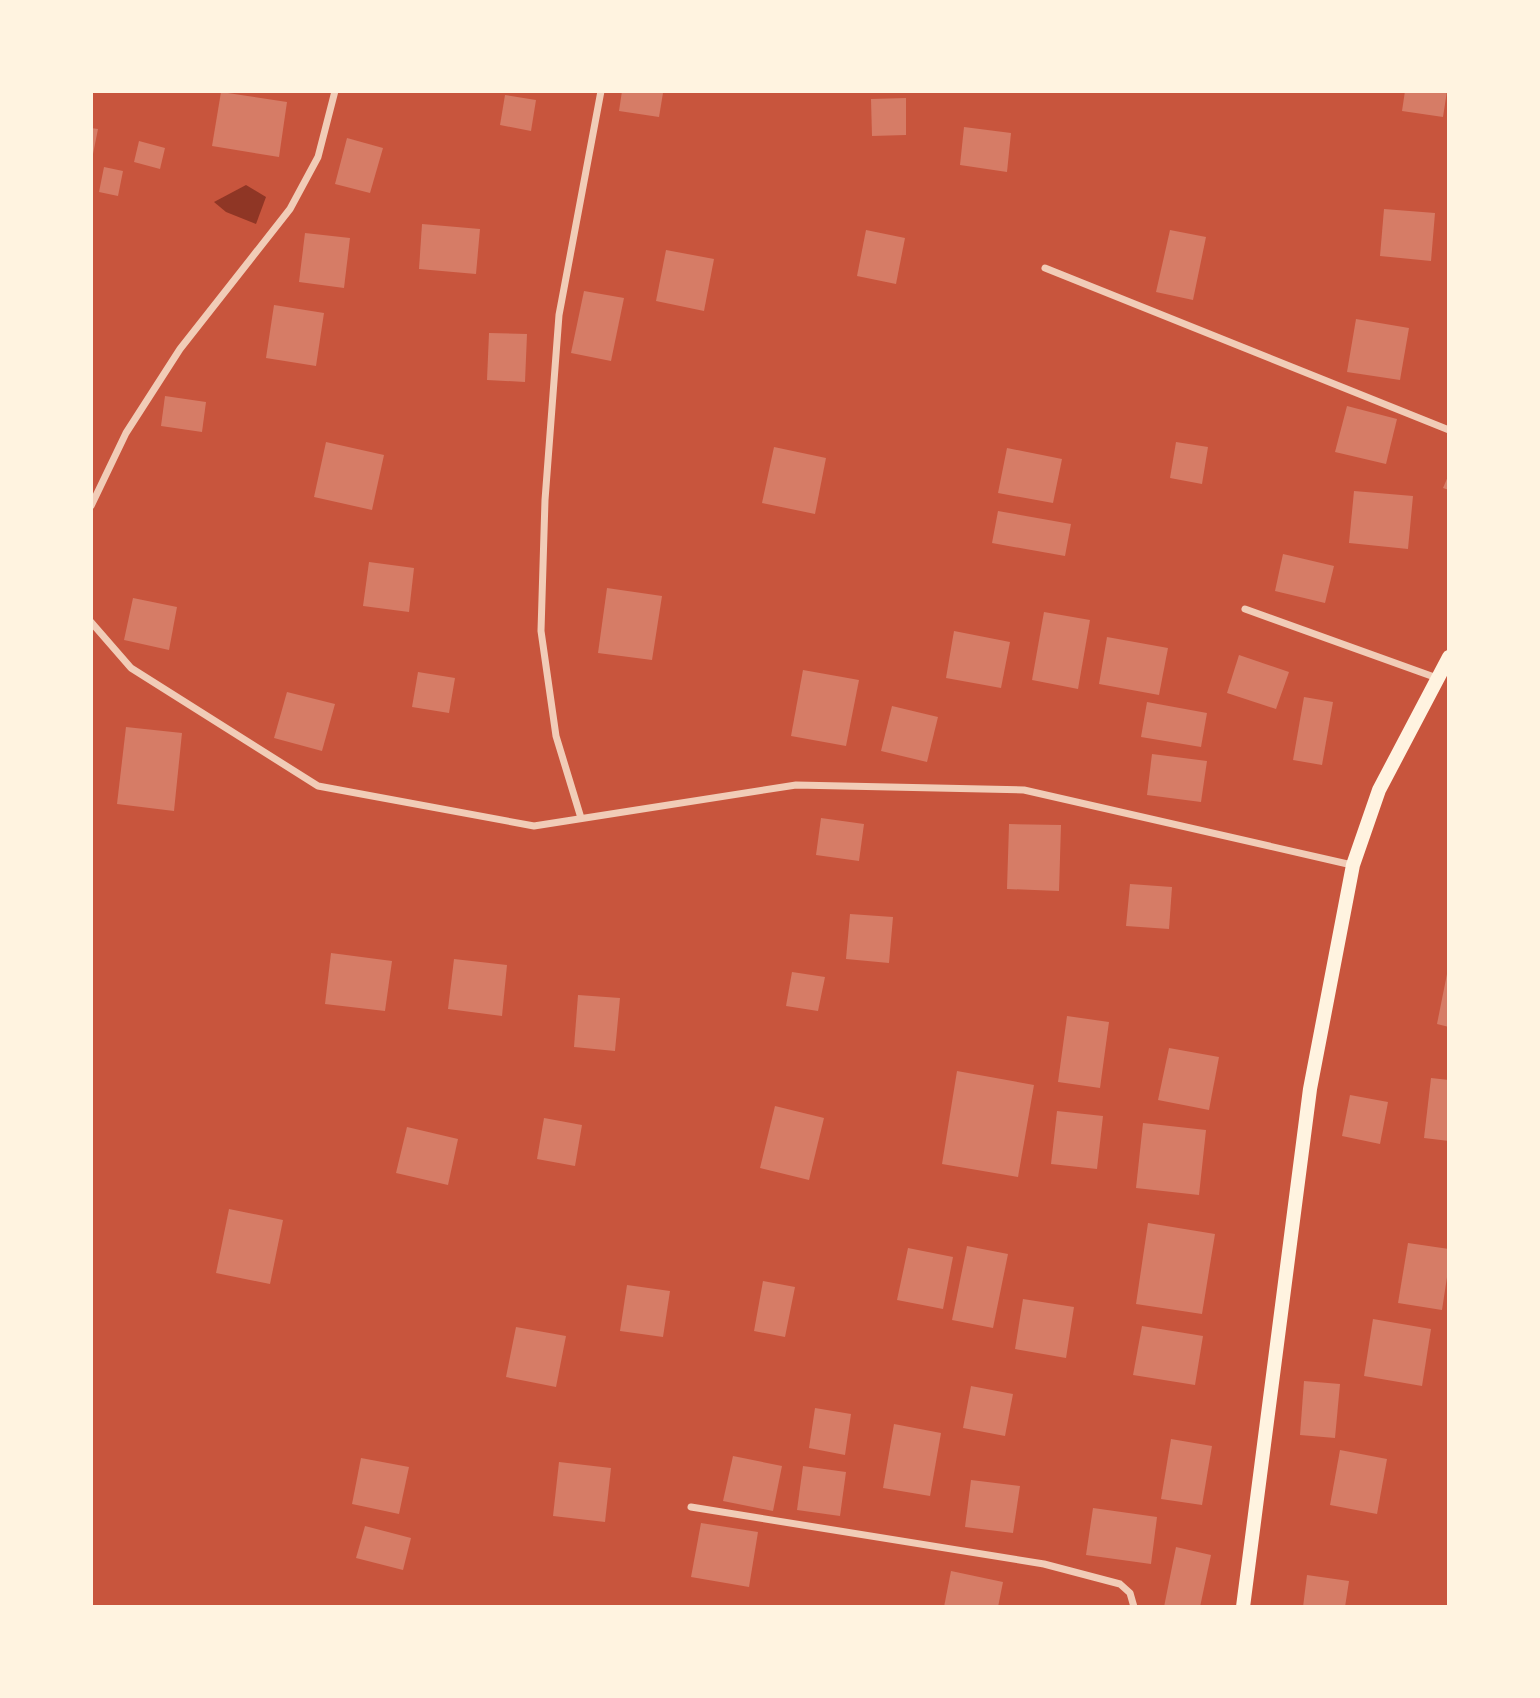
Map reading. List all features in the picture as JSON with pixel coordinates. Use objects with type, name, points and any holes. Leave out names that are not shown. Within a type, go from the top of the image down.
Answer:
[{"type":"main road","points":[[1243,1607],[1310,1089],[1353,865],[1379,790],[1449,657]]},
{"type":"street","points":[[91,506],[127,433],[180,349],[290,209],[318,157],[335,91]]},
{"type":"street","points":[[581,818],[556,736],[541,631],[548,450],[559,314],[601,91]]},
{"type":"street","points":[[1045,268],[1449,430]]},
{"type":"street","points":[[1245,609],[1437,678]]},
{"type":"street","points":[[91,622],[131,668],[318,786],[534,826],[796,785],[1024,790],[1353,865]]},
{"type":"street","points":[[691,1507],[1044,1564],[1120,1584],[1130,1593],[1134,1607]]},
{"type":"shaded area","points":[[246,185],[266,197],[256,224],[226,212],[214,202]]},
{"type":"building","points":[[622,91],[663,93],[659,117],[619,111]]},
{"type":"building","points":[[1405,91],[1447,91],[1443,117],[1402,111]]},
{"type":"building","points":[[221,92],[287,102],[279,157],[212,146]]},
{"type":"building","points":[[505,95],[536,100],[531,131],[500,125]]},
{"type":"building","points":[[906,98],[906,135],[872,136],[871,99]]},
{"type":"building","points":[[964,127],[1011,133],[1007,172],[960,165]]},
{"type":"building","points":[[91,128],[98,129],[92,159],[91,159]]},
{"type":"building","points":[[347,138],[383,148],[370,193],[335,184]]},
{"type":"building","points":[[139,141],[165,148],[160,169],[134,162]]},
{"type":"building","points":[[104,167],[123,171],[118,196],[99,192]]},
{"type":"building","points":[[1384,209],[1435,213],[1431,261],[1380,256]]},
{"type":"building","points":[[422,224],[480,229],[476,274],[419,269]]},
{"type":"building","points":[[866,230],[905,238],[896,284],[857,276]]},
{"type":"building","points":[[1170,230],[1206,237],[1193,300],[1156,292]]},
{"type":"building","points":[[305,233],[350,238],[344,288],[299,282]]},
{"type":"building","points":[[666,250],[714,259],[704,311],[656,301]]},
{"type":"building","points":[[584,291],[624,298],[611,361],[571,353]]},
{"type":"building","points":[[274,305],[324,313],[316,366],[266,358]]},
{"type":"building","points":[[1356,319],[1409,328],[1400,380],[1347,372]]},
{"type":"building","points":[[489,333],[527,334],[525,382],[487,380]]},
{"type":"building","points":[[165,396],[206,402],[202,432],[161,426]]},
{"type":"building","points":[[1347,406],[1397,419],[1386,464],[1335,452]]},
{"type":"building","points":[[326,442],[384,455],[372,510],[314,497]]},
{"type":"building","points":[[1176,442],[1208,447],[1202,484],[1170,478]]},
{"type":"building","points":[[774,447],[826,458],[815,514],[762,503]]},
{"type":"building","points":[[1007,448],[1062,459],[1053,503],[998,493]]},
{"type":"building","points":[[1449,474],[1449,490],[1443,488]]},
{"type":"building","points":[[1354,491],[1413,496],[1408,549],[1349,543]]},
{"type":"building","points":[[998,511],[1071,524],[1065,556],[992,543]]},
{"type":"building","points":[[1283,554],[1334,566],[1325,603],[1275,591]]},
{"type":"building","points":[[369,562],[414,568],[409,612],[363,606]]},
{"type":"building","points":[[607,588],[662,596],[652,660],[598,653]]},
{"type":"building","points":[[133,598],[177,607],[169,650],[124,640]]},
{"type":"building","points":[[1044,612],[1090,620],[1078,689],[1032,680]]},
{"type":"building","points":[[954,631],[1010,642],[1001,688],[946,678]]},
{"type":"building","points":[[1107,637],[1168,648],[1159,695],[1099,684]]},
{"type":"building","points":[[1239,655],[1289,672],[1276,709],[1227,693]]},
{"type":"building","points":[[803,670],[859,680],[846,746],[791,736]]},
{"type":"building","points":[[418,672],[455,678],[449,713],[412,707]]},
{"type":"building","points":[[287,692],[335,704],[322,751],[274,738]]},
{"type":"building","points":[[1304,697],[1333,702],[1322,765],[1293,760]]},
{"type":"building","points":[[1147,702],[1207,713],[1201,747],[1141,737]]},
{"type":"building","points":[[892,706],[938,717],[927,762],[881,751]]},
{"type":"building","points":[[126,727],[182,733],[174,811],[117,804]]},
{"type":"building","points":[[1152,754],[1207,761],[1201,802],[1147,795]]},
{"type":"building","points":[[821,818],[864,824],[859,861],[816,855]]},
{"type":"building","points":[[1009,824],[1061,825],[1059,891],[1007,889]]},
{"type":"building","points":[[1130,884],[1172,887],[1169,929],[1126,926]]},
{"type":"building","points":[[850,914],[893,917],[889,963],[846,959]]},
{"type":"building","points":[[331,953],[392,961],[385,1011],[325,1004]]},
{"type":"building","points":[[454,959],[507,965],[502,1016],[448,1009]]},
{"type":"building","points":[[1449,969],[1449,1027],[1437,1024]]},
{"type":"building","points":[[792,972],[825,977],[818,1011],[786,1006]]},
{"type":"building","points":[[578,995],[620,998],[615,1051],[574,1047]]},
{"type":"building","points":[[1067,1016],[1109,1022],[1100,1088],[1058,1082]]},
{"type":"building","points":[[1169,1048],[1219,1057],[1209,1110],[1158,1100]]},
{"type":"building","points":[[957,1071],[1034,1085],[1018,1177],[942,1164]]},
{"type":"building","points":[[1431,1078],[1449,1080],[1449,1141],[1424,1138]]},
{"type":"building","points":[[1350,1095],[1388,1102],[1380,1144],[1342,1136]]},
{"type":"building","points":[[775,1106],[824,1118],[809,1180],[760,1168]]},
{"type":"building","points":[[1057,1111],[1103,1116],[1097,1169],[1051,1164]]},
{"type":"building","points":[[544,1118],[582,1125],[575,1166],[537,1159]]},
{"type":"building","points":[[1143,1123],[1206,1130],[1199,1195],[1136,1188]]},
{"type":"building","points":[[407,1127],[458,1139],[448,1185],[396,1173]]},
{"type":"building","points":[[229,1209],[283,1220],[270,1284],[216,1273]]},
{"type":"building","points":[[1148,1223],[1215,1234],[1202,1314],[1136,1304]]},
{"type":"building","points":[[1408,1243],[1449,1249],[1442,1310],[1398,1303]]},
{"type":"building","points":[[967,1246],[1008,1254],[993,1328],[952,1320]]},
{"type":"building","points":[[908,1248],[953,1257],[943,1309],[897,1300]]},
{"type":"building","points":[[763,1281],[795,1287],[785,1337],[754,1331]]},
{"type":"building","points":[[627,1285],[670,1291],[663,1337],[620,1331]]},
{"type":"building","points":[[1023,1299],[1074,1307],[1066,1358],[1015,1349]]},
{"type":"building","points":[[1373,1319],[1431,1329],[1422,1386],[1364,1376]]},
{"type":"building","points":[[1142,1326],[1203,1336],[1195,1385],[1133,1375]]},
{"type":"building","points":[[516,1327],[566,1336],[556,1387],[506,1377]]},
{"type":"building","points":[[1304,1381],[1340,1384],[1335,1438],[1300,1435]]},
{"type":"building","points":[[971,1386],[1013,1394],[1005,1436],[963,1428]]},
{"type":"building","points":[[815,1408],[851,1414],[845,1455],[809,1448]]},
{"type":"building","points":[[894,1424],[941,1433],[930,1496],[883,1488]]},
{"type":"building","points":[[1171,1439],[1212,1446],[1202,1505],[1161,1499]]},
{"type":"building","points":[[1340,1450],[1387,1459],[1377,1514],[1330,1505]]},
{"type":"building","points":[[733,1456],[782,1466],[773,1511],[723,1501]]},
{"type":"building","points":[[361,1458],[409,1467],[399,1514],[352,1504]]},
{"type":"building","points":[[559,1462],[611,1468],[605,1522],[553,1516]]},
{"type":"building","points":[[803,1466],[846,1472],[840,1516],[797,1510]]},
{"type":"building","points":[[971,1480],[1020,1486],[1013,1533],[965,1527]]},
{"type":"building","points":[[1093,1508],[1157,1517],[1151,1564],[1086,1555]]},
{"type":"building","points":[[701,1523],[758,1532],[749,1587],[691,1577]]},
{"type":"building","points":[[365,1526],[411,1538],[403,1570],[356,1558]]},
{"type":"building","points":[[1176,1547],[1211,1555],[1200,1607],[1164,1607]]},
{"type":"building","points":[[951,1571],[1003,1582],[998,1607],[944,1607]]},
{"type":"building","points":[[1307,1575],[1349,1581],[1345,1607],[1303,1607]]}]
